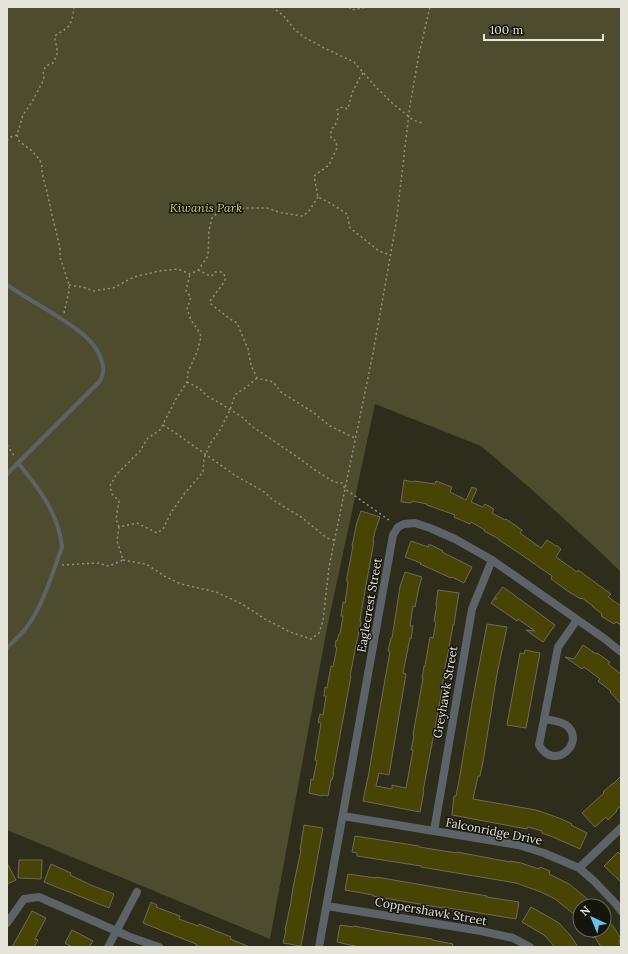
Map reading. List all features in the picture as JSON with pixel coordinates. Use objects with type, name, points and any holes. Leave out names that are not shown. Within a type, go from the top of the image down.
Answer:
[{"type":"street","name":"Eaglecrest Street","points":[[319,947],[394,535],[398,527],[404,524],[415,524],[430,528],[455,539],[492,560],[621,652]]},
{"type":"street","name":"Greyhawk Street","points":[[434,831],[472,609],[492,560]]},
{"type":"street","points":[[544,719],[562,723],[569,728],[573,737],[568,750],[560,756],[546,753],[539,745],[544,719],[558,647],[577,620]]},
{"type":"street","name":"Falconridge Drive","points":[[343,816],[518,845],[544,853],[579,868],[594,881],[621,911]]},
{"type":"street","points":[[579,868],[621,828]]},
{"type":"street","points":[[108,947],[137,892]]},
{"type":"street","points":[[7,923],[24,899],[39,897],[117,931],[159,947]]},
{"type":"street","name":"Coppershawk Street","points":[[327,906],[481,931],[513,938],[530,947]]},
{"type":"lane","points":[[7,285],[63,320],[86,337],[96,349],[104,368],[102,379],[94,388],[7,474]]},
{"type":"lane","points":[[7,648],[27,627],[34,615],[43,598],[62,547],[61,538],[56,523],[46,501],[35,483],[18,463]]},
{"type":"path","points":[[63,320],[69,286],[60,257],[60,248],[40,160],[32,150],[20,142],[17,135],[23,115],[43,81],[43,71],[46,66],[53,63],[56,59],[58,51],[55,36],[70,25],[74,15],[74,7]]},
{"type":"path","points":[[272,7],[283,15],[294,29],[304,37],[354,62],[376,87],[409,117],[422,123]]},
{"type":"path","points":[[349,7],[352,10],[367,7]]},
{"type":"path","points":[[55,565],[97,563],[109,566],[123,560],[146,564],[166,577],[181,584],[216,592],[242,604],[265,619],[290,632],[311,639],[318,633],[323,621],[329,567],[334,540],[373,353],[396,224],[409,117],[419,54],[430,7]]},
{"type":"path","points":[[69,286],[83,287],[94,291],[113,288],[134,276],[178,269],[190,274],[198,270],[208,256],[209,230],[212,218],[223,208],[231,210],[267,208],[282,213],[303,216],[309,211],[318,197],[314,176],[329,165],[337,148],[336,141],[331,138],[331,130],[336,124],[339,115],[337,110],[340,107],[348,109],[354,88],[363,73]]},
{"type":"path","points":[[7,141],[11,137],[17,135]]},
{"type":"path","points":[[318,197],[347,214],[350,228],[379,251],[390,255]]},
{"type":"path","points":[[198,270],[210,276],[215,272],[222,272],[225,276],[225,282],[210,301],[211,304],[237,323],[248,348],[251,365],[257,378]]},
{"type":"path","points":[[123,560],[117,541],[119,527],[116,519],[119,501],[112,494],[110,486],[116,475],[140,451],[148,438],[160,430],[176,399],[187,382],[188,372],[197,352],[201,337],[200,332],[191,320],[187,309],[191,297],[186,292],[190,274]]},
{"type":"path","points":[[257,378],[273,382],[281,392],[314,413],[330,426],[355,438]]},
{"type":"path","points":[[119,527],[137,523],[157,533],[163,529],[172,511],[185,492],[203,472],[204,458],[210,444],[220,430],[230,410],[235,395],[257,378]]},
{"type":"path","points":[[187,382],[199,388],[207,396],[242,417],[253,427],[315,470],[334,482],[342,483],[345,489],[389,520]]},
{"type":"path","points":[[163,425],[236,476],[301,517],[327,538],[334,540]]},
{"type":"path","points":[[7,445],[18,463]]},
{"type":"green space","name":"Kiwanis Park","points":[[7,7],[621,7],[621,572],[530,488],[481,446],[375,404],[327,628],[270,939],[7,830]]},
{"type":"building","points":[[404,480],[435,484],[436,481],[452,487],[450,492],[466,500],[472,487],[477,489],[471,502],[483,507],[485,504],[494,509],[492,513],[505,520],[506,519],[522,530],[520,533],[541,548],[547,540],[556,545],[561,549],[556,557],[577,572],[578,570],[611,594],[608,597],[621,606],[621,625],[616,622],[614,624],[601,616],[602,614],[593,606],[582,598],[581,599],[569,592],[551,579],[552,576],[499,539],[471,522],[470,524],[454,517],[455,515],[427,504],[412,501],[411,503],[401,502]]},
{"type":"building","points":[[361,511],[380,517],[373,541],[361,613],[361,622],[350,676],[334,773],[328,796],[322,796],[309,793],[311,779],[313,780],[317,761],[315,760],[321,723],[318,722],[320,714],[323,715],[326,696],[324,696],[325,687],[327,688],[331,666],[333,667],[337,647],[335,647],[336,640],[337,641],[340,634],[343,616],[341,616],[343,602],[345,603],[352,546]]},
{"type":"building","points":[[411,541],[428,547],[429,544],[472,567],[464,583],[405,557]]},
{"type":"building","points":[[405,572],[422,577],[415,607],[413,606],[410,626],[413,626],[403,673],[406,674],[389,775],[379,773],[376,786],[392,789],[392,785],[406,788],[413,750],[411,750],[424,666],[430,637],[433,638],[436,622],[434,621],[438,590],[459,593],[420,812],[363,801],[390,652],[388,651],[392,638],[400,587]]},
{"type":"building","points":[[503,587],[555,625],[543,642],[526,630],[535,631],[518,619],[517,621],[491,603],[494,599],[497,599],[494,598]]},
{"type":"building","points":[[487,624],[507,627],[497,674],[483,762],[473,799],[536,810],[572,824],[571,825],[587,833],[580,849],[542,833],[542,831],[528,827],[527,829],[452,815],[454,796],[456,796]]},
{"type":"building","points":[[583,645],[610,662],[608,664],[621,674],[621,704],[610,692],[611,691],[598,681],[600,679],[584,667],[582,669],[565,657],[574,659]]},
{"type":"building","points":[[525,650],[540,653],[526,728],[507,725],[520,653],[524,654]]},
{"type":"building","points":[[621,776],[621,806],[608,820],[606,817],[595,827],[582,813]]},
{"type":"building","points":[[304,825],[323,828],[301,946],[283,943],[301,850]]},
{"type":"building","points":[[355,836],[521,863],[550,871],[549,874],[569,884],[586,898],[572,898],[572,913],[555,899],[516,883],[357,856],[357,853],[352,852]]},
{"type":"building","points":[[618,852],[621,855],[621,882],[604,866]]},
{"type":"building","points":[[19,860],[42,860],[41,879],[18,878]]},
{"type":"building","points":[[7,863],[16,880],[7,884]]},
{"type":"building","points":[[51,864],[71,873],[70,875],[93,886],[114,894],[109,908],[44,882]]},
{"type":"building","points":[[348,874],[376,877],[519,902],[516,919],[443,908],[345,890]]},
{"type":"building","points":[[151,902],[157,905],[156,907],[180,916],[179,919],[198,926],[199,924],[231,937],[230,939],[250,947],[200,947],[196,944],[143,923]]},
{"type":"building","points":[[531,907],[559,923],[578,947],[555,947],[544,935],[522,922]]},
{"type":"building","points":[[32,911],[46,918],[35,939],[38,940],[34,947],[12,947]]},
{"type":"building","points":[[340,925],[432,939],[453,944],[452,947],[360,947],[337,942]]},
{"type":"building","points":[[612,925],[621,939],[619,940],[621,947],[601,947],[596,938],[612,938]]},
{"type":"building","points":[[72,930],[93,941],[89,947],[72,947],[65,943]]}]
